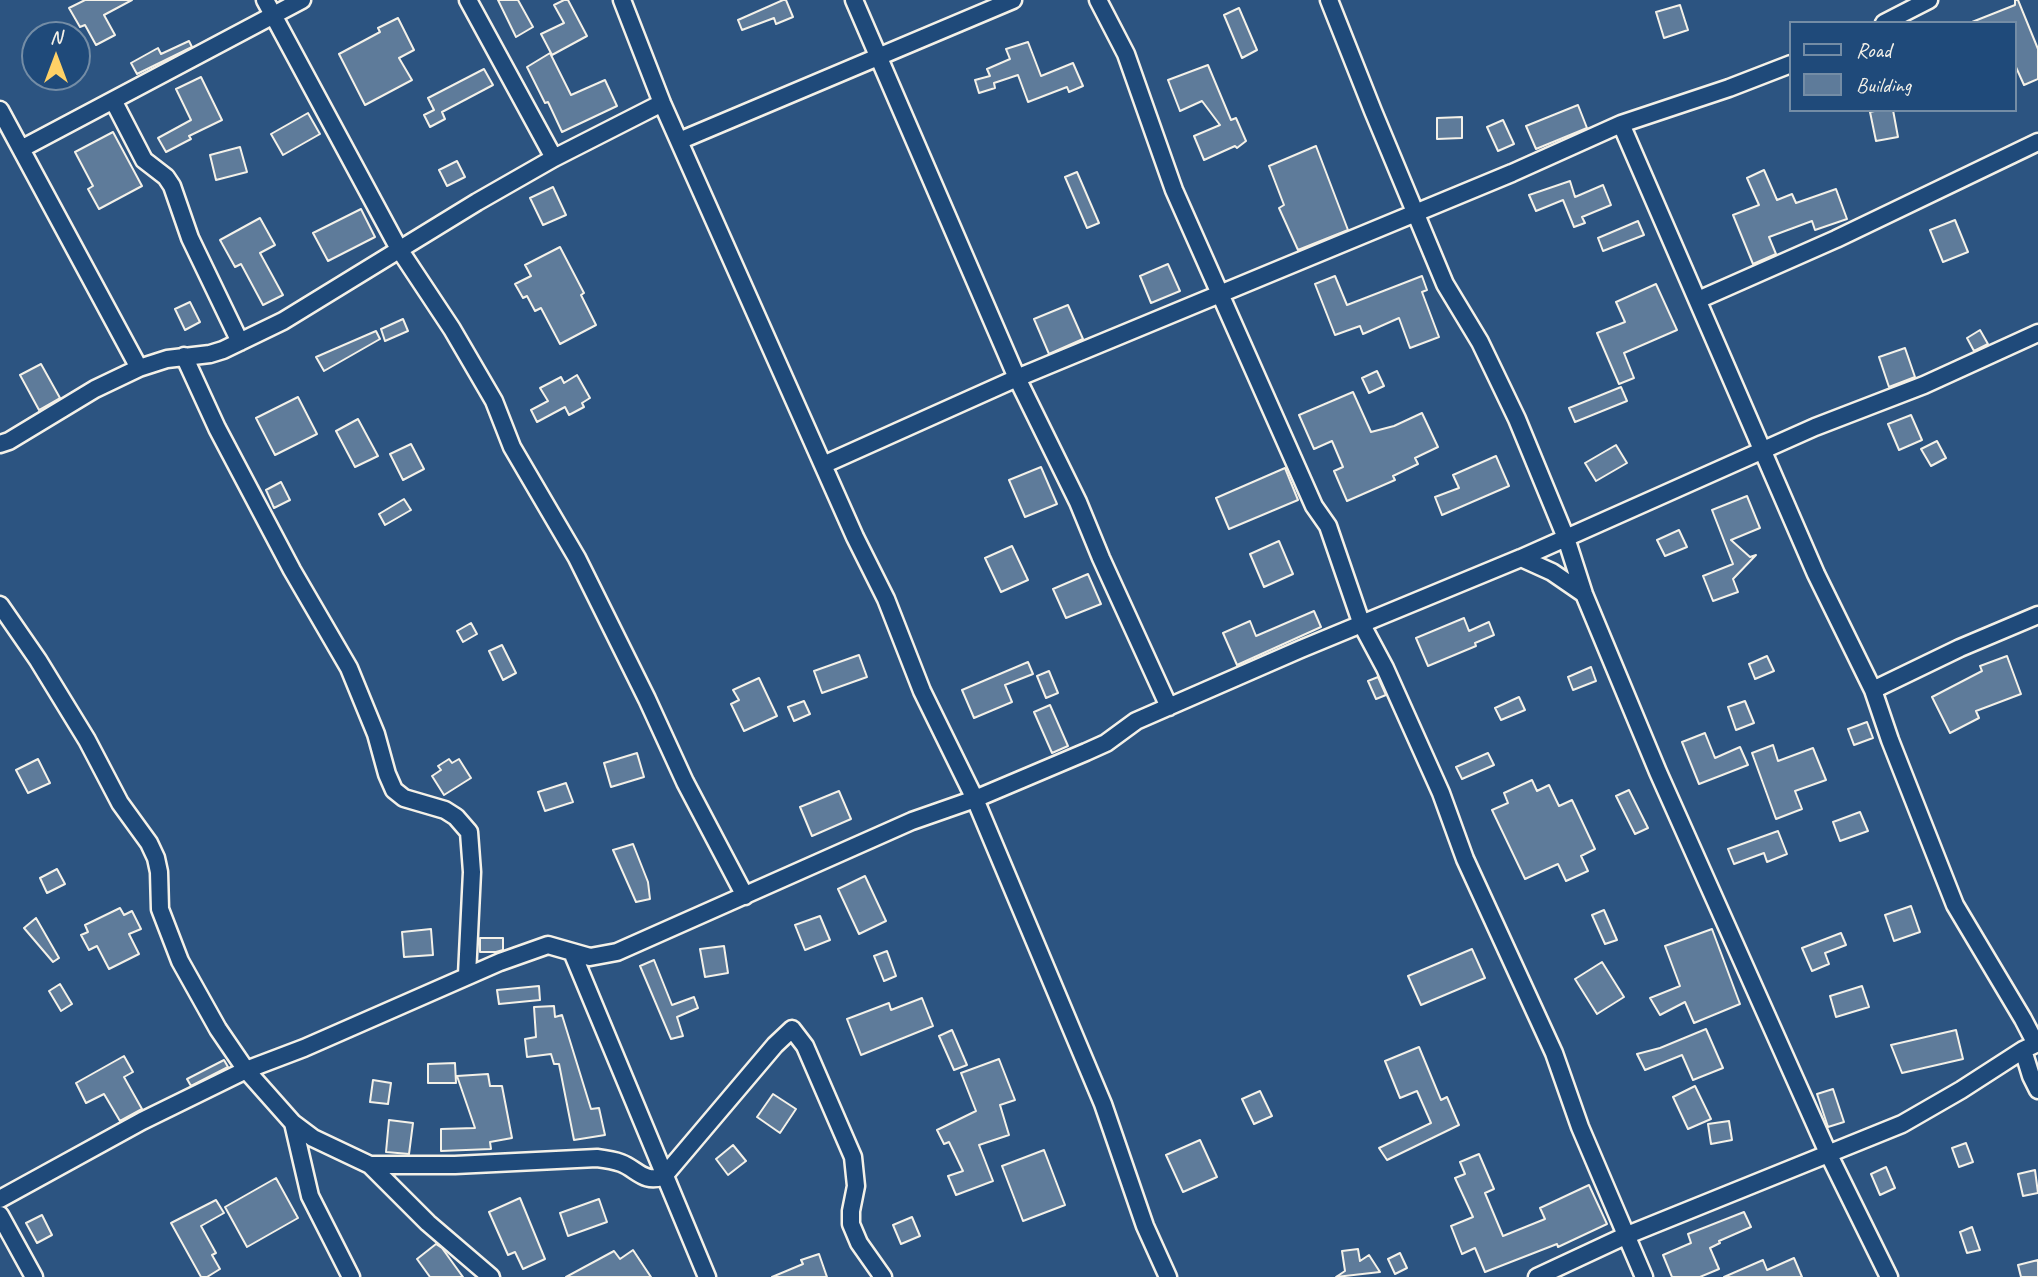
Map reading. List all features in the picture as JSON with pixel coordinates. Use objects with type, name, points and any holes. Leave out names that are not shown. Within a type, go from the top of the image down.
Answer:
[{"type":"street","points":[[265,0],[399,249],[452,329],[494,401],[512,447],[548,505],[582,569],[685,782],[745,896]]},
{"type":"street","points":[[21,149],[302,0]]},
{"type":"street","points":[[468,0],[554,158]]},
{"type":"street","points":[[622,0],[679,141],[822,465],[886,599],[922,691],[975,799],[1103,1104],[1145,1226],[1168,1277]]},
{"type":"street","points":[[854,0],[1017,378],[1078,502],[1169,707]]},
{"type":"street","points":[[679,141],[1013,0]]},
{"type":"street","points":[[1098,0],[1126,54],[1161,157],[1219,295],[1314,506],[1328,526],[1362,625],[1385,668],[1441,793],[1469,868],[1548,1041],[1580,1128],[1644,1277]]},
{"type":"street","points":[[1329,0],[1445,284],[1480,342],[1517,419],[1566,538],[1584,594],[1658,772],[1828,1153],[1889,1277]]},
{"type":"street","points":[[1888,21],[1930,0]]},
{"type":"street","points":[[822,465],[1017,378],[1512,173],[1621,124],[1790,64]]},
{"type":"street","points":[[114,102],[144,160],[166,177],[172,186],[190,238],[240,342]]},
{"type":"street","points":[[0,444],[95,389],[139,368],[167,359],[210,354],[283,321],[554,158],[663,103]]},
{"type":"street","points":[[0,110],[139,368]]},
{"type":"street","points":[[1621,124],[1822,586],[1873,690],[1955,905],[2023,1019],[2032,1046],[2034,1083]]},
{"type":"street","points":[[1698,300],[1836,240],[2038,142]]},
{"type":"street","points":[[0,1199],[142,1121],[246,1070],[304,1048],[467,975],[542,946],[556,946],[590,957],[617,952],[912,821],[975,799],[1106,743],[1136,721],[1301,649],[1521,558],[1815,427],[1924,385],[2038,333]]},
{"type":"street","points":[[184,356],[292,570],[349,668],[376,734],[394,790],[404,799],[445,810],[456,817],[469,832],[472,872],[467,975]]},
{"type":"street","points":[[1521,558],[1552,572],[1584,594]]},
{"type":"street","points":[[0,605],[38,660],[120,803],[149,843],[159,872],[160,909],[180,961],[218,1029],[246,1070],[293,1123],[313,1138],[370,1165],[428,1223],[491,1277]]},
{"type":"street","points":[[1873,690],[2038,615]]},
{"type":"street","points":[[572,952],[706,1277]]},
{"type":"street","points":[[370,1165],[455,1165],[597,1158],[619,1162],[647,1179],[664,1176],[775,1045],[785,1034],[794,1030],[805,1046],[853,1157],[856,1186],[851,1224],[859,1243],[883,1277]]},
{"type":"street","points":[[1537,1277],[1625,1236],[1902,1124],[2032,1046]]},
{"type":"street","points":[[2004,1062],[2034,1083]]},
{"type":"street","points":[[293,1123],[310,1196],[351,1277]]},
{"type":"street","points":[[0,1215],[34,1277]]},
{"type":"building","points":[[85,0],[132,0],[104,15],[115,35],[96,45],[91,36],[91,21],[77,21],[69,8]]},
{"type":"building","points":[[498,0],[518,0],[533,27],[516,37]]},
{"type":"building","points":[[568,0],[587,36],[552,55],[541,34],[564,23],[554,5]]},
{"type":"building","points":[[786,0],[793,17],[776,24],[774,18],[742,30],[738,20]]},
{"type":"building","points":[[2015,0],[2018,0],[2038,49],[2038,79],[2024,85],[2017,69],[2017,21],[1975,21],[2015,5]]},
{"type":"building","points":[[1680,5],[1688,30],[1664,38],[1656,12]]},
{"type":"building","points":[[1239,8],[1257,50],[1242,58],[1224,15]]},
{"type":"building","points":[[398,18],[414,50],[399,58],[412,80],[365,105],[339,54],[380,32],[378,28]]},
{"type":"building","points":[[189,41],[192,47],[137,74],[131,63],[158,48],[161,54]]},
{"type":"building","points":[[1028,42],[1041,76],[1073,63],[1083,86],[1069,92],[1067,87],[1028,102],[1018,75],[994,83],[995,88],[979,93],[975,80],[990,76],[987,69],[1010,59],[1006,49]]},
{"type":"building","points":[[550,53],[571,95],[605,80],[617,106],[562,132],[527,67]]},
{"type":"building","points":[[1208,65],[1231,120],[1236,118],[1246,141],[1237,148],[1235,146],[1204,160],[1194,136],[1220,125],[1202,101],[1180,111],[1168,80]]},
{"type":"building","points":[[484,69],[493,85],[442,112],[445,119],[430,127],[424,115],[434,110],[428,98]]},
{"type":"building","points":[[201,77],[222,120],[189,136],[191,139],[166,152],[158,138],[191,120],[176,89]]},
{"type":"building","points":[[1578,105],[1587,128],[1536,149],[1526,126]]},
{"type":"building","points":[[1870,112],[1893,112],[1898,137],[1876,141]]},
{"type":"building","points":[[308,113],[320,134],[283,155],[271,134]]},
{"type":"building","points":[[1462,117],[1462,138],[1437,139],[1437,118]]},
{"type":"building","points":[[1503,120],[1514,144],[1498,151],[1487,127]]},
{"type":"building","points":[[113,132],[142,186],[99,209],[88,189],[93,186],[75,152]]},
{"type":"building","points":[[1316,146],[1348,230],[1298,250],[1279,208],[1284,205],[1269,166]]},
{"type":"building","points":[[240,147],[247,172],[216,180],[210,155]]},
{"type":"building","points":[[457,161],[465,177],[447,186],[439,170]]},
{"type":"building","points":[[1764,170],[1777,200],[1792,194],[1796,203],[1836,189],[1847,219],[1815,230],[1812,221],[1769,237],[1776,254],[1753,264],[1733,215],[1759,205],[1747,178]]},
{"type":"building","points":[[1077,172],[1099,223],[1087,228],[1065,177]]},
{"type":"building","points":[[1570,181],[1575,197],[1603,185],[1611,205],[1582,217],[1585,223],[1574,227],[1563,200],[1536,211],[1529,195]]},
{"type":"building","points":[[553,187],[566,215],[543,225],[530,198]]},
{"type":"building","points":[[361,209],[375,237],[328,261],[313,233]]},
{"type":"building","points":[[260,218],[275,245],[260,253],[283,295],[263,305],[241,264],[235,267],[220,240]]},
{"type":"building","points":[[1955,220],[1968,252],[1943,262],[1930,230]]},
{"type":"building","points":[[1638,221],[1644,235],[1603,251],[1598,238]]},
{"type":"building","points":[[560,247],[584,293],[581,295],[596,325],[560,344],[541,308],[535,311],[527,296],[523,298],[515,284],[531,276],[525,265]]},
{"type":"building","points":[[1168,264],[1180,291],[1151,303],[1140,276]]},
{"type":"building","points":[[1335,276],[1347,305],[1422,276],[1427,290],[1422,292],[1439,337],[1410,348],[1399,318],[1363,334],[1360,326],[1335,335],[1315,284]]},
{"type":"building","points":[[1656,284],[1677,330],[1624,353],[1634,378],[1619,384],[1597,333],[1625,322],[1616,302]]},
{"type":"building","points":[[190,302],[200,322],[185,330],[175,309]]},
{"type":"building","points":[[1068,305],[1083,339],[1049,354],[1034,319]]},
{"type":"building","points":[[403,319],[408,331],[385,341],[381,329]]},
{"type":"building","points":[[1980,330],[1988,344],[1974,351],[1967,338]]},
{"type":"building","points":[[376,331],[380,339],[324,371],[316,357]]},
{"type":"building","points":[[1905,348],[1915,377],[1889,387],[1879,357]]},
{"type":"building","points":[[41,364],[60,398],[39,410],[20,375]]},
{"type":"building","points":[[1377,371],[1384,386],[1369,393],[1362,378]]},
{"type":"building","points":[[577,375],[590,398],[582,403],[584,407],[569,415],[565,407],[537,422],[531,410],[548,401],[540,388],[561,377],[564,383]]},
{"type":"building","points":[[1621,387],[1627,401],[1575,422],[1569,408]]},
{"type":"building","points":[[1353,392],[1371,432],[1394,426],[1422,413],[1438,447],[1415,458],[1418,464],[1393,476],[1395,480],[1347,501],[1334,471],[1343,467],[1332,441],[1314,449],[1299,415]]},
{"type":"building","points":[[298,397],[317,434],[275,455],[256,418]]},
{"type":"building","points":[[1911,415],[1922,440],[1899,450],[1888,424]]},
{"type":"building","points":[[358,419],[378,456],[355,467],[336,431]]},
{"type":"building","points":[[1937,441],[1946,458],[1931,466],[1921,449]]},
{"type":"building","points":[[411,444],[424,469],[403,480],[390,454]]},
{"type":"building","points":[[1616,445],[1627,463],[1596,481],[1585,463]]},
{"type":"building","points":[[1496,456],[1509,486],[1442,515],[1435,497],[1459,488],[1453,475]]},
{"type":"building","points":[[1041,467],[1057,504],[1025,517],[1009,480]]},
{"type":"building","points":[[1285,468],[1298,500],[1229,529],[1216,498]]},
{"type":"building","points":[[281,482],[290,500],[274,508],[266,490]]},
{"type":"building","points":[[1747,496],[1760,528],[1731,540],[1750,557],[1756,555],[1733,579],[1738,592],[1713,601],[1703,576],[1733,564],[1712,510]]},
{"type":"building","points":[[404,499],[411,510],[385,525],[379,514]]},
{"type":"building","points":[[1679,530],[1687,547],[1665,556],[1657,540]]},
{"type":"building","points":[[1279,541],[1293,574],[1264,587],[1250,554]]},
{"type":"building","points":[[1012,546],[1028,580],[1001,592],[985,558]]},
{"type":"building","points":[[1088,574],[1101,604],[1066,618],[1053,589]]},
{"type":"building","points":[[1314,611],[1321,627],[1237,665],[1223,633],[1250,621],[1256,636]]},
{"type":"building","points":[[1464,618],[1469,631],[1489,622],[1494,635],[1475,643],[1476,646],[1428,666],[1416,638]]},
{"type":"building","points":[[471,623],[477,634],[463,642],[457,631]]},
{"type":"building","points":[[502,645],[516,673],[503,680],[489,651]]},
{"type":"building","points":[[859,655],[867,677],[822,693],[814,671]]},
{"type":"building","points":[[1767,656],[1774,671],[1755,679],[1749,664]]},
{"type":"building","points":[[2007,656],[2021,694],[1976,711],[1979,718],[1950,733],[1932,697],[1982,671],[1980,666]]},
{"type":"building","points":[[1028,662],[1033,674],[1005,685],[1012,702],[974,718],[962,690]]},
{"type":"building","points":[[1591,667],[1596,681],[1573,690],[1568,677]]},
{"type":"building","points":[[1049,671],[1058,693],[1046,698],[1037,676]]},
{"type":"building","points":[[1378,677],[1386,695],[1376,699],[1368,681]]},
{"type":"building","points":[[759,678],[777,716],[744,731],[731,704],[739,700],[733,690]]},
{"type":"building","points":[[1519,697],[1525,710],[1501,720],[1495,708]]},
{"type":"building","points":[[804,701],[810,714],[794,721],[788,707]]},
{"type":"building","points":[[1745,701],[1754,723],[1736,730],[1728,707]]},
{"type":"building","points":[[1050,705],[1068,746],[1052,753],[1034,712]]},
{"type":"building","points":[[1867,722],[1873,738],[1854,745],[1848,729]]},
{"type":"building","points":[[1705,733],[1715,758],[1740,747],[1748,765],[1699,784],[1682,742]]},
{"type":"building","points":[[1773,745],[1778,761],[1813,748],[1826,780],[1795,791],[1802,809],[1776,819],[1752,753]]},
{"type":"building","points":[[637,753],[644,777],[611,787],[604,763]]},
{"type":"building","points":[[1488,753],[1494,765],[1462,779],[1456,767]]},
{"type":"building","points":[[38,759],[50,783],[28,793],[16,770]]},
{"type":"building","points":[[449,759],[452,763],[459,759],[471,778],[444,795],[432,776],[441,770],[438,766]]},
{"type":"building","points":[[1532,780],[1537,791],[1549,785],[1559,806],[1572,800],[1595,849],[1581,856],[1588,871],[1566,881],[1558,864],[1525,879],[1492,810],[1508,803],[1504,793]]},
{"type":"building","points":[[566,783],[573,802],[545,811],[538,792]]},
{"type":"building","points":[[1629,790],[1648,828],[1635,834],[1616,796]]},
{"type":"building","points":[[839,791],[851,819],[812,836],[800,807]]},
{"type":"building","points":[[1860,812],[1868,831],[1840,841],[1833,822]]},
{"type":"building","points":[[1778,831],[1787,854],[1767,862],[1764,853],[1734,864],[1728,849]]},
{"type":"building","points":[[633,844],[648,882],[650,899],[636,902],[613,850]]},
{"type":"building","points":[[57,869],[65,884],[47,893],[40,878]]},
{"type":"building","points":[[865,876],[886,921],[859,934],[838,889]]},
{"type":"building","points":[[1911,906],[1920,932],[1894,941],[1885,915]]},
{"type":"building","points":[[120,908],[124,915],[132,911],[141,929],[129,934],[139,954],[109,969],[97,946],[89,950],[81,935],[88,932],[85,925]]},
{"type":"building","points":[[1604,910],[1617,940],[1605,944],[1592,915]]},
{"type":"building","points":[[820,916],[830,940],[805,950],[795,925]]},
{"type":"building","points":[[36,918],[59,958],[53,962],[24,928]]},
{"type":"building","points":[[431,929],[433,955],[404,957],[402,932]]},
{"type":"building","points":[[1712,929],[1740,1004],[1694,1023],[1685,1002],[1660,1015],[1650,998],[1680,986],[1665,946]]},
{"type":"building","points":[[1841,933],[1846,945],[1825,953],[1829,964],[1812,971],[1802,948]]},
{"type":"building","points":[[480,938],[503,938],[503,950],[480,952]]},
{"type":"building","points":[[724,946],[728,973],[705,977],[700,949]]},
{"type":"building","points":[[1472,949],[1485,978],[1421,1005],[1408,976]]},
{"type":"building","points":[[887,951],[896,976],[884,981],[874,956]]},
{"type":"building","points":[[654,960],[672,1005],[694,997],[698,1008],[677,1017],[683,1036],[671,1039],[640,966]]},
{"type":"building","points":[[1602,962],[1624,997],[1597,1014],[1575,979]]},
{"type":"building","points":[[60,984],[72,1004],[61,1011],[49,991]]},
{"type":"building","points":[[539,986],[540,1000],[499,1004],[497,990]]},
{"type":"building","points":[[1862,986],[1869,1007],[1836,1017],[1830,996]]},
{"type":"building","points":[[922,998],[933,1026],[861,1055],[847,1019],[889,1003],[891,1010]]},
{"type":"building","points":[[554,1006],[555,1017],[562,1015],[591,1109],[599,1108],[605,1135],[574,1140],[559,1064],[554,1064],[551,1054],[527,1057],[525,1039],[536,1037],[534,1007]]},
{"type":"building","points":[[1706,1029],[1723,1068],[1693,1080],[1682,1055],[1645,1070],[1637,1054],[1660,1048]]},
{"type":"building","points":[[952,1030],[967,1065],[954,1070],[939,1036]]},
{"type":"building","points":[[1956,1030],[1963,1059],[1902,1073],[1891,1045]]},
{"type":"building","points":[[1419,1047],[1441,1100],[1447,1097],[1459,1125],[1387,1160],[1379,1148],[1431,1123],[1417,1091],[1400,1098],[1385,1061]]},
{"type":"building","points":[[124,1056],[133,1072],[124,1077],[142,1109],[120,1121],[104,1094],[86,1103],[76,1083]]},
{"type":"building","points":[[999,1059],[1015,1100],[1000,1105],[1009,1135],[979,1145],[993,1181],[956,1195],[948,1176],[963,1171],[949,1142],[944,1144],[937,1130],[976,1111],[961,1073]]},
{"type":"building","points":[[224,1060],[228,1067],[191,1086],[187,1079]]},
{"type":"building","points":[[455,1063],[456,1083],[428,1083],[428,1064]]},
{"type":"building","points":[[488,1074],[490,1086],[502,1086],[512,1138],[490,1142],[491,1149],[441,1151],[441,1129],[475,1128],[457,1076]]},
{"type":"building","points":[[373,1080],[391,1083],[388,1104],[370,1102]]},
{"type":"building","points":[[1695,1086],[1711,1119],[1688,1129],[1673,1097]]},
{"type":"building","points":[[1833,1089],[1844,1122],[1828,1127],[1817,1094]]},
{"type":"building","points":[[1260,1091],[1272,1116],[1254,1124],[1242,1099]]},
{"type":"building","points":[[773,1094],[796,1109],[780,1133],[757,1117]]},
{"type":"building","points":[[389,1120],[413,1123],[409,1154],[386,1152]]},
{"type":"building","points":[[1729,1121],[1732,1140],[1711,1144],[1708,1124]]},
{"type":"building","points":[[1200,1140],[1217,1177],[1183,1192],[1166,1155]]},
{"type":"building","points":[[1966,1143],[1973,1162],[1959,1167],[1952,1148]]},
{"type":"building","points":[[733,1145],[746,1161],[728,1175],[716,1159]]},
{"type":"building","points":[[1044,1150],[1065,1205],[1023,1221],[1002,1166]]},
{"type":"building","points":[[1479,1154],[1494,1189],[1485,1193],[1503,1236],[1545,1219],[1540,1208],[1589,1185],[1607,1224],[1558,1247],[1557,1244],[1485,1272],[1475,1248],[1462,1254],[1451,1226],[1473,1217],[1455,1178],[1465,1174],[1460,1162]]},
{"type":"building","points":[[1886,1167],[1895,1188],[1880,1195],[1871,1174]]},
{"type":"building","points":[[2035,1170],[2038,1193],[2023,1196],[2018,1174]]},
{"type":"building","points":[[276,1178],[298,1218],[247,1247],[225,1207]]},
{"type":"building","points":[[520,1198],[545,1259],[523,1269],[515,1252],[508,1255],[489,1212]]},
{"type":"building","points":[[599,1199],[607,1222],[568,1236],[560,1213]]},
{"type":"building","points":[[216,1200],[224,1213],[201,1226],[216,1253],[212,1255],[220,1269],[207,1277],[201,1277],[171,1223]]},
{"type":"building","points":[[1744,1212],[1751,1227],[1719,1241],[1720,1243],[1710,1248],[1719,1269],[1700,1277],[1672,1277],[1663,1255],[1691,1243],[1688,1234]]},
{"type":"building","points":[[42,1215],[52,1235],[37,1243],[26,1223]]},
{"type":"building","points":[[912,1217],[920,1236],[901,1244],[893,1225]]},
{"type":"building","points":[[1972,1227],[1980,1250],[1967,1253],[1960,1232]]},
{"type":"building","points":[[436,1244],[442,1248],[463,1277],[430,1277],[417,1259]]},
{"type":"building","points":[[1358,1249],[1360,1261],[1369,1255],[1380,1272],[1336,1277],[1345,1271],[1342,1251]]},
{"type":"building","points":[[633,1250],[651,1277],[566,1277],[614,1251],[620,1259]]},
{"type":"building","points":[[1400,1253],[1407,1268],[1395,1274],[1388,1259]]},
{"type":"building","points":[[819,1254],[827,1277],[772,1277],[803,1264],[801,1260]]},
{"type":"building","points":[[1794,1258],[1802,1277],[1724,1277],[1763,1260],[1767,1270]]},
{"type":"building","points":[[2038,1260],[2038,1277],[2021,1277],[2018,1265]]}]
